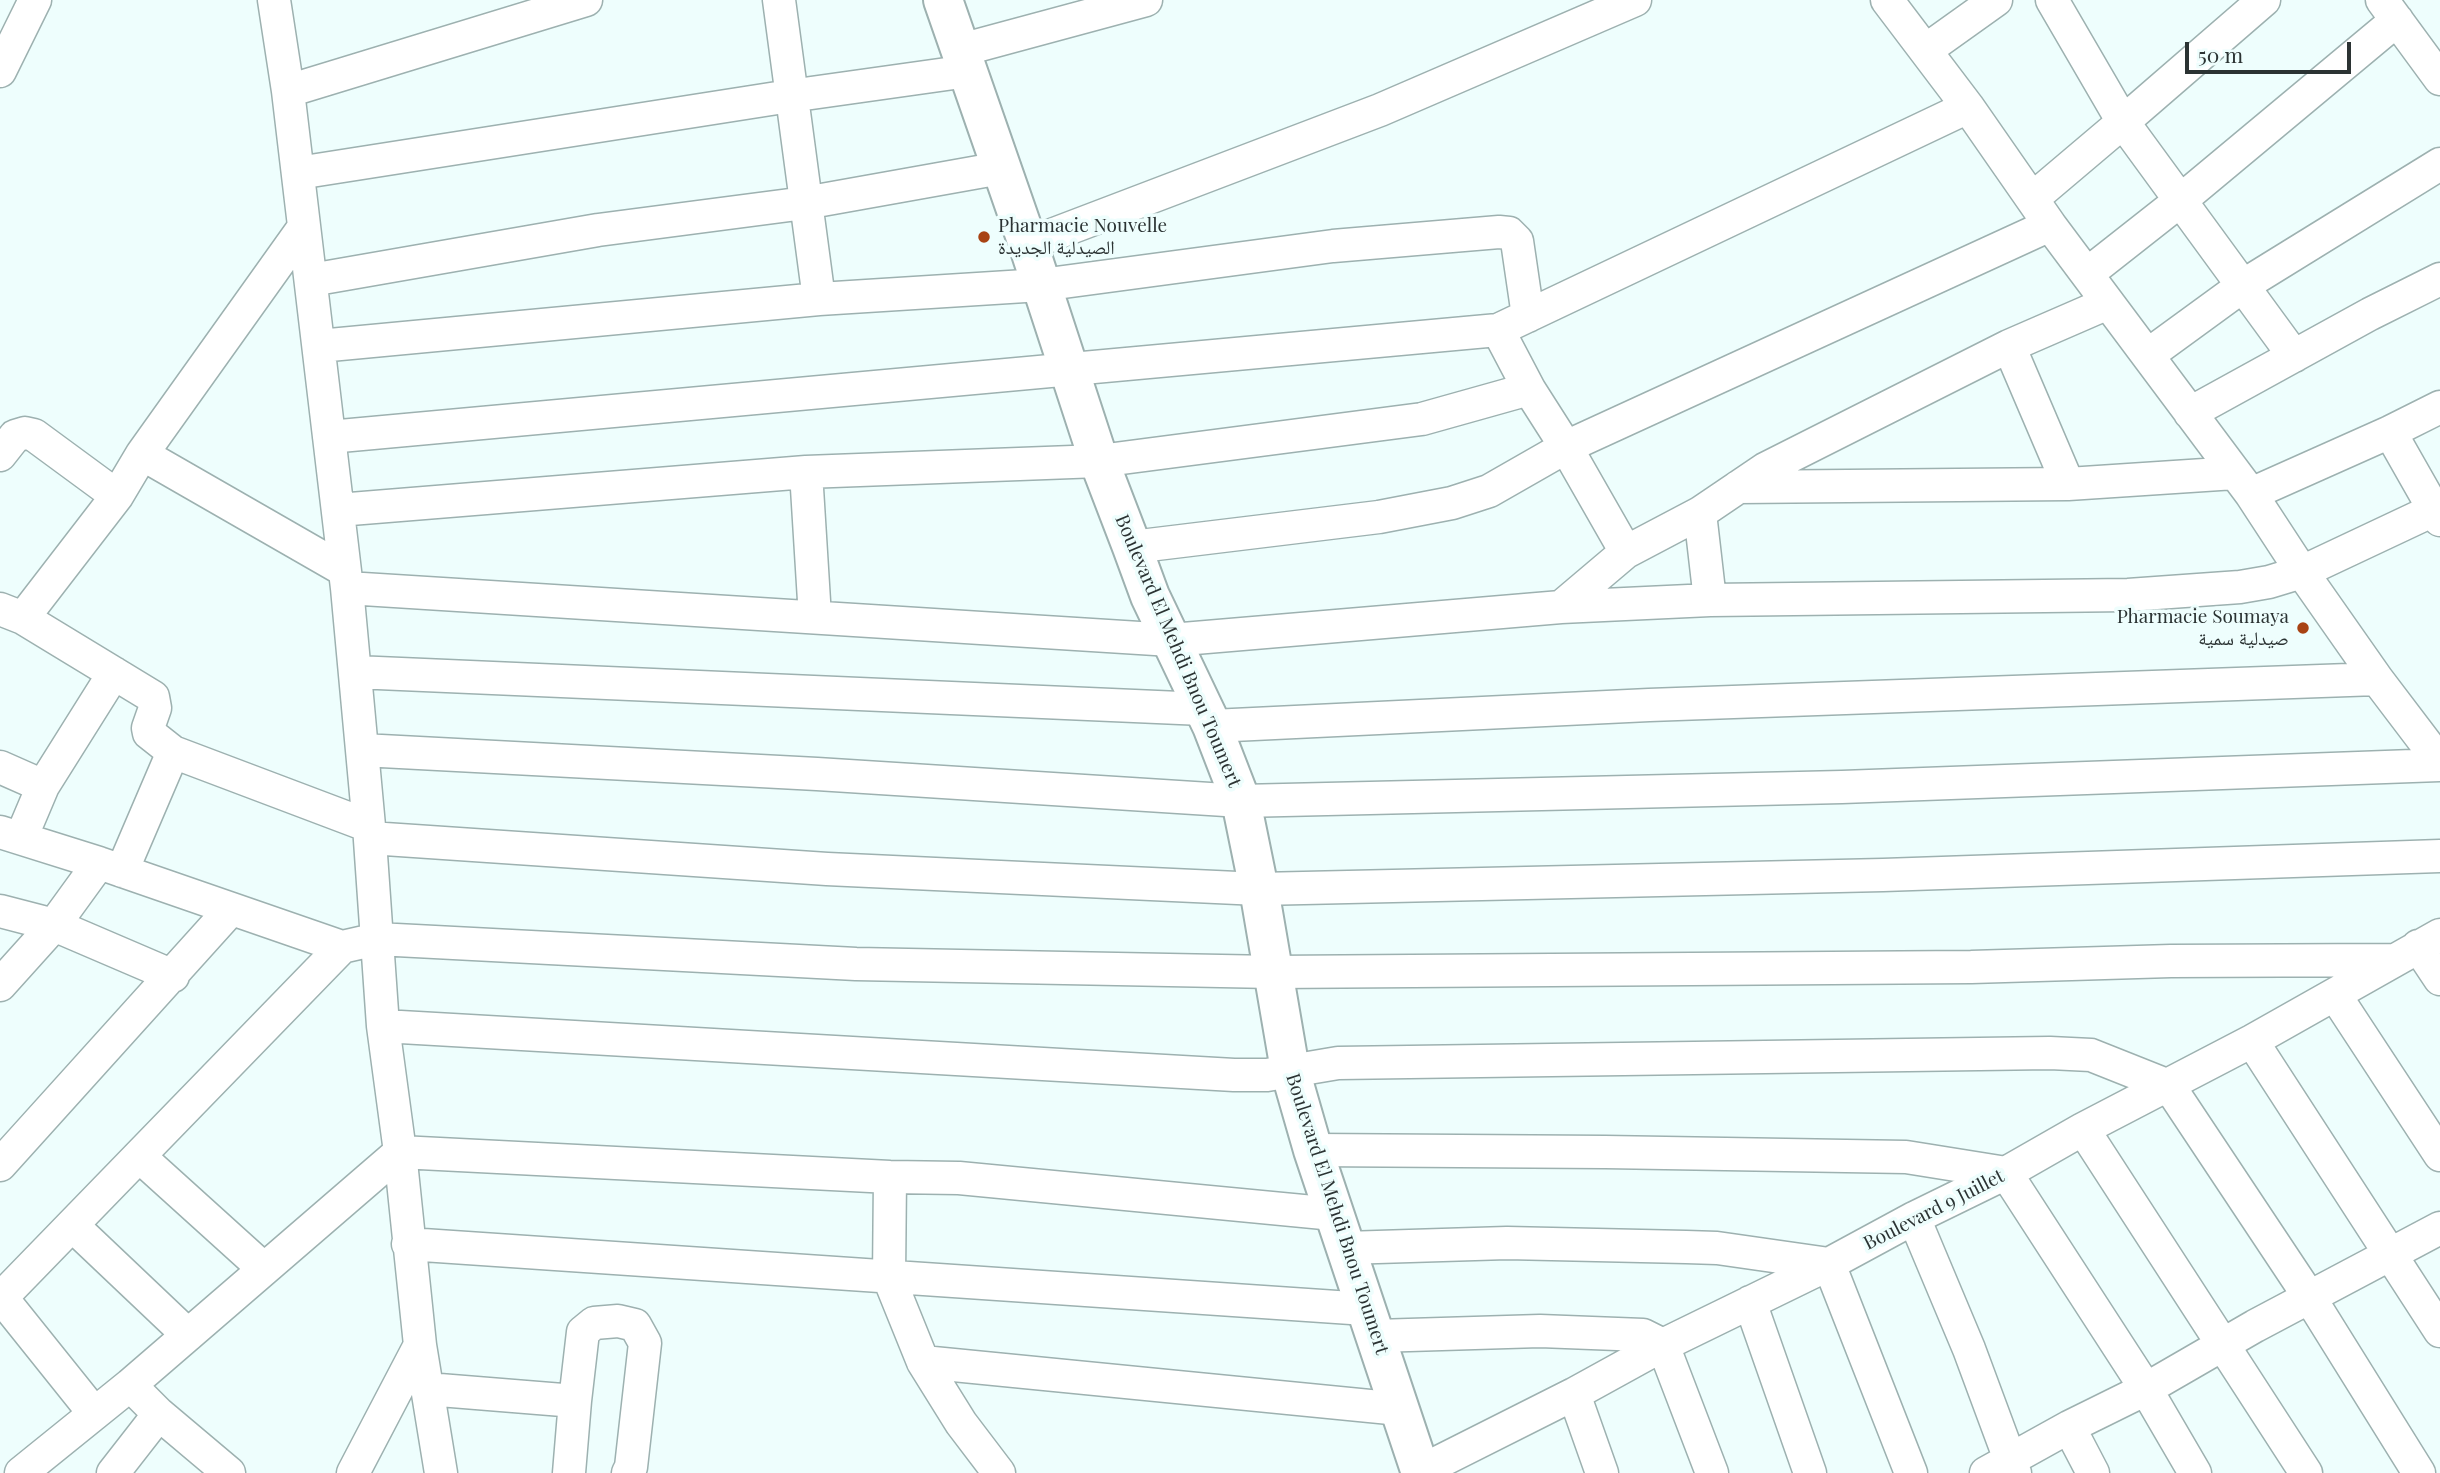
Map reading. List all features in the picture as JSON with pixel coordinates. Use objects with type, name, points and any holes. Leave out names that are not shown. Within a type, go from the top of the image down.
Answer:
[{"type":"main road","name":"Boulevard El Mehdi Bnou Toumert","points":[[943,0],[1100,461],[1150,596],[1208,717],[1241,802],[1290,1070],[1339,1231],[1421,1472]]},
{"type":"street","points":[[0,71],[34,0]]},
{"type":"street","points":[[274,0],[288,91],[346,579],[370,832],[383,1026],[421,1345],[441,1473]]},
{"type":"street","points":[[288,91],[586,0]]},
{"type":"street","points":[[779,0],[819,299]]},
{"type":"street","points":[[298,173],[790,96],[964,61],[1146,0]]},
{"type":"street","points":[[1028,244],[1380,110],[1635,0]]},
{"type":"street","points":[[1887,0],[2243,484],[2377,679],[2436,750]]},
{"type":"street","points":[[1926,50],[1996,0]]},
{"type":"street","points":[[2052,0],[2123,122],[2294,356]]},
{"type":"street","points":[[2032,199],[2264,0]]},
{"type":"street","points":[[2087,274],[2181,200],[2389,10],[2440,79]]},
{"type":"street","points":[[329,437],[1498,330],[1968,107]]},
{"type":"street","points":[[2148,355],[2244,285],[2440,164]]},
{"type":"street","points":[[311,280],[598,230],[805,203],[1001,169]]},
{"type":"street","points":[[1132,547],[1379,517],[1451,503],[1489,491],[1566,447],[2050,225]]},
{"type":"street","points":[[304,227],[142,454],[117,496],[11,614],[153,696],[155,708],[148,728],[149,733],[173,752],[370,832],[827,869],[1259,890],[1883,876],[2440,856]]},
{"type":"street","points":[[319,346],[819,299],[1041,285],[1333,246],[1499,232],[1509,233],[1517,241],[1528,316]]},
{"type":"street","points":[[2190,413],[2370,314],[2440,279]]},
{"type":"street","points":[[1561,607],[1626,552],[1700,513],[1765,469],[2010,346],[2108,303]]},
{"type":"street","points":[[1498,330],[1529,389],[1566,447],[1626,552]]},
{"type":"street","points":[[2010,346],[2068,484]]},
{"type":"street","points":[[338,510],[806,472],[1100,461],[1422,419],[1529,389]]},
{"type":"street","points":[[1738,487],[2243,484],[2390,432],[2440,407]]},
{"type":"street","points":[[142,454],[346,579],[815,617],[1171,640],[1561,607],[1710,600],[2128,595],[2239,587],[2269,582],[2302,572],[2438,512],[2390,432]]},
{"type":"street","points":[[0,455],[15,436],[25,433],[34,436],[117,496]]},
{"type":"street","points":[[806,472],[815,617]]},
{"type":"street","points":[[1700,513],[1710,600]]},
{"type":"street","points":[[355,672],[1208,717],[1649,705],[2377,679]]},
{"type":"street","points":[[114,673],[11,835],[342,947],[377,939],[856,964],[1273,972],[1971,967],[2171,961],[2417,947],[2440,979]]},
{"type":"street","points":[[362,750],[803,773],[1241,802],[1842,787],[2436,750]]},
{"type":"street","points":[[0,985],[110,867],[173,752]]},
{"type":"street","points":[[0,767],[43,786]]},
{"type":"street","points":[[0,1165],[231,909]]},
{"type":"street","points":[[0,911],[54,925],[173,976]]},
{"type":"street","points":[[94,1413],[1,1298],[342,947]]},
{"type":"street","name":"Boulevard 9 Juillet","points":[[1421,1472],[1663,1345],[2006,1173],[2083,1129],[2252,1041],[2417,947]]},
{"type":"street","points":[[2335,995],[2440,1154]]},
{"type":"street","points":[[383,1026],[1199,1074],[1267,1075],[1352,1063],[2065,1053],[2091,1055],[2169,1086],[2310,1298],[2419,1473]]},
{"type":"street","points":[[2252,1041],[2440,1331]]},
{"type":"street","points":[[2083,1129],[2306,1473]]},
{"type":"street","points":[[1313,1150],[1906,1157],[2006,1173],[2146,1389],[2195,1473]]},
{"type":"street","points":[[20,1473],[130,1385],[400,1152],[890,1177],[959,1178],[1339,1231],[1507,1243],[1717,1248],[1829,1264],[1911,1473]]},
{"type":"street","points":[[139,1156],[264,1269]]},
{"type":"street","points":[[890,1177],[889,1278],[923,1362],[961,1423],[999,1473]]},
{"type":"street","points":[[1914,1218],[1969,1349],[2004,1469],[2069,1427],[2146,1389],[2440,1228]]},
{"type":"street","points":[[72,1225],[188,1335]]},
{"type":"street","points":[[408,1244],[889,1278],[1371,1322],[1643,1335],[1663,1345],[1712,1473]]},
{"type":"street","points":[[1750,1302],[1810,1473]]},
{"type":"street","points":[[569,1473],[583,1332],[594,1323],[618,1321],[635,1325],[645,1343],[628,1473]]},
{"type":"street","points":[[353,1473],[421,1345]]},
{"type":"street","points":[[923,1362],[1399,1409]]},
{"type":"street","points":[[130,1385],[159,1414],[229,1473]]},
{"type":"street","points":[[428,1389],[575,1401]]},
{"type":"street","points":[[1574,1394],[1602,1473]]},
{"type":"street","points":[[113,1473],[159,1414]]},
{"type":"street","points":[[2069,1427],[2093,1473]]},
{"type":"place","name":"Pharmacie Nouvelle الصيدلية الجديدة","points":[[984,237]]},
{"type":"place","name":"Pharmacie Soumaya صيدلية سمية","points":[[2303,628]]}]
